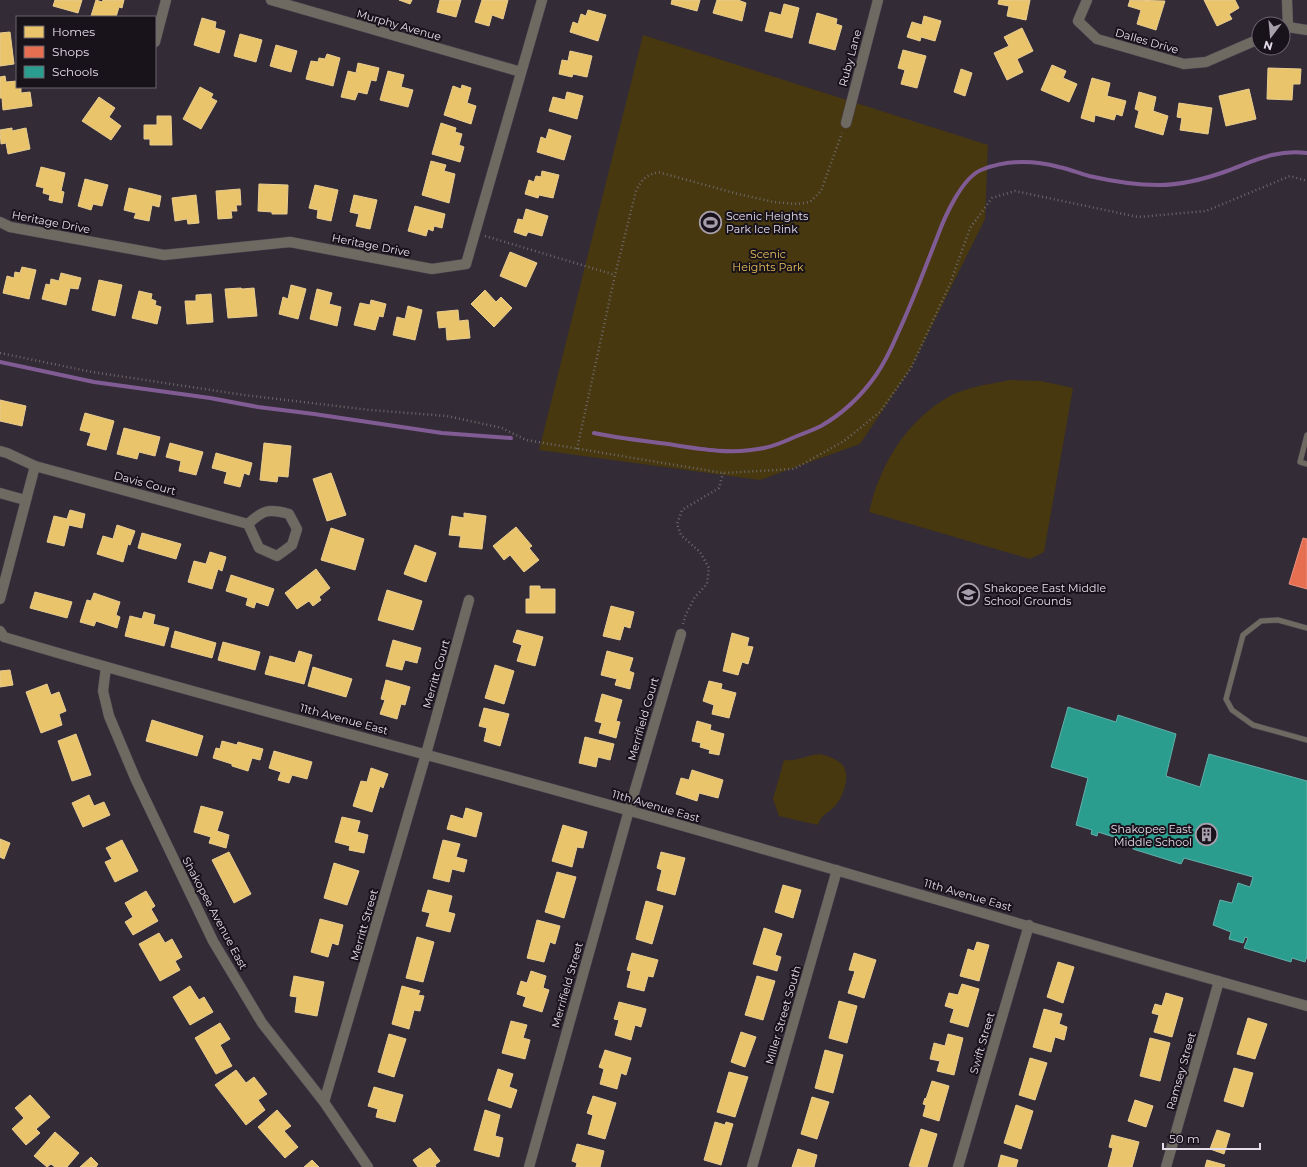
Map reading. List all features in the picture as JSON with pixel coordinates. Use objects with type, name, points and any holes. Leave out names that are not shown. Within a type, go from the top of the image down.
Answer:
[{"type":"street","points":[[156,38],[166,0]]},
{"type":"street","name":"Murphy Avenue","points":[[271,0],[521,72]]},
{"type":"street","name":"Heritage Drive","points":[[0,222],[10,227],[164,255],[290,242],[432,269],[466,264],[542,0]]},
{"type":"street","name":"Ruby Lane","points":[[846,123],[878,0]]},
{"type":"street","name":"Dalles Drive","points":[[1087,0],[1078,22],[1097,39],[1184,64],[1206,62],[1251,42]]},
{"type":"street","points":[[1286,16],[1287,0]]},
{"type":"street","points":[[1291,29],[1307,30]]},
{"type":"street","name":"Davis Court","points":[[0,451],[35,466],[248,524]]},
{"type":"street","points":[[0,598],[35,466]]},
{"type":"street","points":[[0,493],[25,500]]},
{"type":"street","points":[[276,510],[289,514],[296,529],[292,545],[277,556],[258,548],[248,524],[259,514],[276,510]]},
{"type":"street","name":"Merritt Court","points":[[426,754],[469,600]]},
{"type":"street","name":"11th Avenue East","points":[[0,631],[4,637],[106,667],[629,810],[1307,1006]]},
{"type":"street","name":"Merrifield Court","points":[[629,810],[681,634]]},
{"type":"street","name":"Shakopee Avenue East","points":[[106,667],[103,691],[109,716],[139,787],[213,940],[262,1023],[324,1102],[368,1167]]},
{"type":"street","name":"Merritt Street","points":[[324,1102],[426,754]]},
{"type":"street","name":"Merrifield Street","points":[[529,1167],[629,810]]},
{"type":"street","name":"Miller Street South","points":[[752,1167],[837,870]]},
{"type":"street","name":"Swift Street","points":[[958,1167],[1029,925]]},
{"type":"street","name":"Ramsey Street","points":[[1166,1167],[1219,981]]},
{"type":"lane","points":[[1307,435],[1300,462],[1307,464]]},
{"type":"lane","points":[[1307,628],[1278,620],[1261,621],[1243,636],[1226,699],[1232,710],[1253,725],[1307,740]]},
{"type":"path","points":[[577,449],[615,275],[636,191],[642,180],[649,174],[658,172],[738,194],[774,202],[798,204],[810,202],[821,191],[846,123]]},
{"type":"path","points":[[0,353],[92,372],[244,395],[370,410],[447,416],[502,428],[526,440],[723,473],[794,469],[844,441],[880,412],[911,368],[950,284],[970,228],[992,198],[1015,191],[1138,217],[1206,211],[1290,176],[1307,181]]},
{"type":"path","points":[[475,233],[615,275]]},
{"type":"path","points":[[681,634],[686,614],[696,597],[707,584],[709,568],[700,552],[681,535],[677,524],[682,510],[719,488],[723,473]]},
{"type":"green space","name":"Scenic Heights Park","points":[[643,35],[988,145],[985,219],[911,368],[860,444],[760,480],[539,450]]},
{"type":"green space","points":[[1010,380],[1041,381],[1073,388],[1044,552],[1030,559],[869,512],[876,488],[891,455],[916,422],[948,397],[978,386]]},
{"type":"green space","points":[[820,754],[837,760],[846,771],[845,787],[839,801],[823,816],[818,825],[779,816],[773,799],[784,760],[793,760]]},
{"type":"building: Homes","points":[[55,0],[82,0],[78,13],[53,6]]},
{"type":"building: Homes","points":[[96,0],[102,2],[103,0],[124,0],[122,8],[119,7],[116,16],[91,16]]},
{"type":"building: Homes","points":[[399,0],[412,0],[410,4]]},
{"type":"building: Homes","points":[[440,0],[461,0],[456,17],[437,12]]},
{"type":"building: Homes","points":[[482,0],[508,0],[503,19],[492,15],[489,26],[475,22]]},
{"type":"building: Homes","points":[[672,0],[700,0],[697,11],[671,4]]},
{"type":"building: Homes","points":[[717,0],[738,0],[746,3],[742,21],[713,13]]},
{"type":"building: Homes","points":[[999,0],[1030,0],[1026,20],[1007,16],[1009,6],[998,4]]},
{"type":"building: Homes","points":[[1130,0],[1165,1],[1156,30],[1137,24],[1141,10],[1128,6]]},
{"type":"building: Homes","points":[[1204,0],[1235,0],[1239,8],[1229,14],[1232,19],[1217,26]]},
{"type":"building: Homes","points":[[784,4],[799,8],[792,38],[765,31],[770,12],[781,15]]},
{"type":"building: Homes","points":[[588,10],[606,15],[598,41],[570,32],[573,22],[578,24],[581,14],[586,16]]},
{"type":"building: Homes","points":[[817,13],[837,19],[836,24],[842,26],[835,50],[809,43]]},
{"type":"building: Homes","points":[[924,16],[941,21],[935,41],[921,37],[920,41],[907,37],[912,22],[922,25]]},
{"type":"building: Homes","points":[[202,18],[216,22],[215,28],[225,31],[219,53],[194,45]]},
{"type":"building: Homes","points":[[1022,28],[1033,51],[1017,59],[1023,72],[1007,80],[994,53],[1009,46],[1004,37]]},
{"type":"building: Homes","points":[[10,32],[14,64],[0,66],[0,33]]},
{"type":"building: Homes","points":[[240,34],[262,40],[256,62],[234,56]]},
{"type":"building: Homes","points":[[276,45],[297,51],[291,72],[270,66]]},
{"type":"building: Homes","points":[[903,50],[926,56],[917,88],[901,84],[905,70],[898,68]]},
{"type":"building: Homes","points":[[570,51],[592,56],[587,77],[573,74],[572,77],[559,74],[562,60],[568,61]]},
{"type":"building: Homes","points":[[327,54],[340,58],[333,86],[306,79],[311,61],[318,62],[319,58],[325,59]]},
{"type":"building: Homes","points":[[358,63],[379,68],[376,81],[371,80],[367,94],[358,92],[355,100],[341,97],[348,71],[356,73]]},
{"type":"building: Homes","points":[[1052,65],[1066,71],[1063,78],[1077,84],[1069,102],[1041,90]]},
{"type":"building: Homes","points":[[1268,68],[1301,69],[1300,84],[1293,84],[1292,100],[1267,99]]},
{"type":"building: Homes","points":[[961,69],[972,73],[965,96],[954,92]]},
{"type":"building: Homes","points":[[388,71],[404,75],[401,87],[413,90],[408,107],[380,100]]},
{"type":"building: Homes","points":[[5,76],[6,82],[16,81],[16,88],[21,88],[21,93],[30,92],[32,106],[3,110],[2,98],[0,98],[0,77]]},
{"type":"building: Homes","points":[[1092,78],[1110,83],[1107,96],[1126,101],[1122,116],[1116,114],[1114,120],[1095,115],[1094,122],[1081,118]]},
{"type":"building: Homes","points":[[462,85],[471,88],[467,103],[476,106],[471,124],[444,115],[453,86],[461,89]]},
{"type":"building: Homes","points":[[200,87],[213,94],[211,98],[217,101],[201,129],[183,119]]},
{"type":"building: Homes","points":[[1249,89],[1256,119],[1226,126],[1219,96]]},
{"type":"building: Homes","points":[[567,92],[583,96],[577,119],[549,111],[553,97],[565,100]]},
{"type":"building: Homes","points":[[1139,92],[1156,97],[1153,111],[1168,116],[1163,135],[1135,127],[1139,111],[1135,109]]},
{"type":"building: Homes","points":[[99,97],[115,108],[109,117],[121,126],[111,140],[82,121]]},
{"type":"building: Homes","points":[[1179,103],[1212,108],[1208,134],[1180,130],[1182,118],[1177,117]]},
{"type":"building: Homes","points":[[157,116],[171,116],[172,145],[150,145],[150,139],[144,139],[144,125],[157,125]]},
{"type":"building: Homes","points":[[441,123],[456,128],[455,132],[462,134],[459,145],[464,147],[460,162],[432,154]]},
{"type":"building: Homes","points":[[12,128],[12,131],[26,128],[30,149],[8,154],[6,143],[1,144],[0,130]]},
{"type":"building: Homes","points":[[549,129],[571,136],[564,160],[537,152],[541,137],[546,139]]},
{"type":"building: Homes","points":[[431,161],[446,165],[444,171],[455,174],[449,203],[422,195]]},
{"type":"building: Homes","points":[[41,167],[65,173],[61,191],[64,192],[62,203],[49,200],[50,195],[43,193],[44,188],[36,186]]},
{"type":"building: Homes","points":[[542,171],[559,175],[553,198],[539,195],[538,198],[525,194],[529,180],[534,182],[536,176],[541,177]]},
{"type":"building: Homes","points":[[85,179],[108,185],[102,206],[93,204],[91,210],[78,206]]},
{"type":"building: Homes","points":[[259,184],[288,185],[287,214],[272,214],[272,212],[258,211]]},
{"type":"building: Homes","points":[[315,185],[338,190],[331,221],[317,218],[318,210],[309,208]]},
{"type":"building: Homes","points":[[129,188],[161,196],[159,207],[152,205],[149,221],[134,218],[136,213],[124,210]]},
{"type":"building: Homes","points":[[240,189],[241,205],[236,205],[237,211],[231,211],[232,218],[218,219],[216,191]]},
{"type":"building: Homes","points":[[196,195],[199,223],[188,224],[187,219],[175,221],[172,198]]},
{"type":"building: Homes","points":[[354,195],[377,200],[370,229],[356,226],[359,214],[350,212]]},
{"type":"building: Homes","points":[[415,206],[445,214],[442,228],[434,226],[433,231],[428,229],[426,236],[408,231]]},
{"type":"building: Homes","points":[[526,209],[548,216],[542,236],[528,232],[526,236],[514,232],[518,219],[523,220]]},
{"type":"building: Homes","points":[[510,252],[537,263],[526,287],[500,276]]},
{"type":"building: Homes","points":[[22,267],[36,270],[29,299],[3,293],[7,276],[14,278],[15,272],[20,273]]},
{"type":"building: Homes","points":[[61,273],[81,278],[78,289],[70,288],[66,305],[42,299],[46,284],[50,285],[51,279],[59,281]]},
{"type":"building: Homes","points":[[99,280],[122,285],[115,316],[92,310]]},
{"type":"building: Homes","points":[[291,285],[306,289],[298,319],[279,314],[283,297],[288,299]]},
{"type":"building: Homes","points":[[254,288],[257,316],[228,318],[225,289]]},
{"type":"building: Homes","points":[[317,289],[332,293],[329,304],[341,307],[337,326],[310,319]]},
{"type":"building: Homes","points":[[485,290],[496,302],[501,297],[512,308],[494,327],[471,304]]},
{"type":"building: Homes","points":[[139,291],[152,294],[151,299],[156,301],[155,305],[161,307],[157,324],[132,318]]},
{"type":"building: Homes","points":[[211,294],[213,322],[187,324],[185,301],[196,301],[196,295]]},
{"type":"building: Homes","points":[[371,300],[386,304],[383,317],[379,316],[375,330],[354,325],[360,303],[370,305]]},
{"type":"building: Homes","points":[[408,306],[422,310],[415,340],[393,335],[397,317],[405,319]]},
{"type":"building: Homes","points":[[458,310],[459,321],[468,320],[470,338],[447,340],[446,327],[439,328],[437,312]]},
{"type":"building: Homes","points":[[0,400],[26,406],[22,426],[0,421]]},
{"type":"building: Homes","points":[[85,413],[114,421],[106,450],[87,445],[91,433],[80,430]]},
{"type":"building: Homes","points":[[124,428],[160,437],[155,456],[139,452],[137,459],[117,454]]},
{"type":"building: Homes","points":[[170,443],[203,452],[196,475],[179,471],[181,461],[166,457]]},
{"type":"building: Homes","points":[[264,443],[291,446],[288,477],[278,476],[277,482],[260,480]]},
{"type":"building: Homes","points":[[216,453],[252,463],[249,475],[244,473],[240,487],[224,483],[227,472],[212,468]]},
{"type":"building: Homes","points":[[331,473],[346,515],[327,521],[313,479]]},
{"type":"building: Homes","points":[[70,510],[85,514],[82,528],[69,525],[64,546],[47,542],[54,516],[67,519]]},
{"type":"building: Homes","points":[[464,513],[486,516],[482,549],[459,547],[461,536],[449,535],[452,516],[464,518]]},
{"type":"building: Homes","points":[[117,525],[135,531],[130,545],[128,544],[123,562],[97,554],[103,536],[113,539]]},
{"type":"building: Homes","points":[[516,527],[532,546],[529,548],[539,560],[524,572],[510,555],[504,560],[493,546]]},
{"type":"building: Homes","points":[[331,528],[364,539],[355,570],[321,560]]},
{"type":"building: Homes","points":[[142,533],[181,544],[176,559],[138,548]]},
{"type":"building: Homes","points":[[415,545],[436,553],[426,582],[404,574]]},
{"type":"building: Homes","points":[[210,552],[226,557],[222,571],[218,569],[212,589],[188,582],[194,561],[206,564]]},
{"type":"building: Homes","points":[[316,569],[330,588],[319,597],[321,600],[313,606],[309,601],[297,609],[285,593]]},
{"type":"building: Homes","points":[[231,575],[274,589],[268,606],[256,602],[254,608],[246,605],[248,598],[226,591]]},
{"type":"building: Homes","points":[[530,586],[540,586],[540,589],[555,589],[555,613],[526,613],[526,599],[530,599]]},
{"type":"building: Homes","points":[[387,590],[422,601],[413,630],[378,620]]},
{"type":"building: Homes","points":[[35,592],[72,602],[67,618],[30,608]]},
{"type":"building: Homes","points":[[94,593],[120,602],[116,615],[120,617],[117,628],[96,621],[94,626],[80,622],[87,600],[91,601]]},
{"type":"building: Homes","points":[[611,606],[634,612],[630,628],[624,626],[620,640],[603,636]]},
{"type":"building: Homes","points":[[144,612],[155,615],[153,624],[169,628],[164,646],[125,636],[130,616],[142,619]]},
{"type":"building: Homes","points":[[517,630],[543,637],[535,666],[517,661],[522,645],[513,642]]},
{"type":"building: Homes","points":[[175,631],[216,643],[212,658],[171,647]]},
{"type":"building: Homes","points":[[732,633],[749,638],[747,646],[753,647],[748,664],[742,662],[738,675],[723,671]]},
{"type":"building: Homes","points":[[393,640],[421,648],[417,663],[405,660],[402,670],[386,666]]},
{"type":"building: Homes","points":[[223,642],[260,652],[255,670],[218,660]]},
{"type":"building: Homes","points":[[299,651],[312,655],[304,684],[265,674],[270,656],[295,663]]},
{"type":"building: Homes","points":[[607,651],[633,658],[629,671],[634,673],[630,689],[615,685],[617,679],[601,675]]},
{"type":"building: Homes","points":[[495,665],[514,671],[504,704],[485,698]]},
{"type":"building: Homes","points":[[313,667],[352,679],[346,697],[308,686]]},
{"type":"building: Homes","points":[[10,670],[13,685],[0,687],[0,671]]},
{"type":"building: Homes","points":[[386,680],[410,687],[405,705],[401,704],[397,719],[380,714],[385,700],[381,699]]},
{"type":"building: Homes","points":[[709,681],[722,684],[721,689],[736,693],[729,718],[712,714],[714,705],[703,701]]},
{"type":"building: Homes","points":[[47,684],[51,695],[59,692],[66,711],[59,714],[62,725],[41,733],[26,692]]},
{"type":"building: Homes","points":[[602,694],[622,700],[616,721],[620,722],[616,738],[599,733],[602,723],[595,721]]},
{"type":"building: Homes","points":[[484,708],[509,714],[500,746],[484,741],[487,728],[479,726]]},
{"type":"building: Homes","points":[[152,720],[203,736],[197,756],[146,741]]},
{"type":"building: Homes","points":[[697,721],[711,725],[710,730],[724,734],[719,755],[709,753],[710,750],[700,747],[701,743],[692,741]]},
{"type":"building: Homes","points":[[76,734],[91,775],[72,781],[58,741]]},
{"type":"building: Homes","points":[[585,737],[614,744],[610,760],[598,757],[596,767],[579,763]]},
{"type":"building: Homes","points":[[222,741],[237,745],[238,742],[263,749],[260,760],[252,758],[248,771],[213,758],[216,748],[220,749]]},
{"type":"building: Homes","points":[[274,751],[312,762],[307,779],[292,775],[289,783],[278,780],[281,772],[269,768]]},
{"type":"building: Homes","points":[[371,768],[388,774],[383,788],[380,786],[372,812],[353,806],[361,781],[367,782]]},
{"type":"building: Homes","points":[[692,770],[723,780],[718,798],[699,793],[697,801],[676,794],[681,778],[689,780]]},
{"type":"building: Homes","points":[[89,795],[94,806],[104,802],[110,815],[83,827],[72,803]]},
{"type":"building: Homes","points":[[201,806],[223,812],[217,831],[229,835],[226,848],[209,843],[211,837],[194,832]]},
{"type":"building: Homes","points":[[466,808],[482,813],[476,837],[447,829],[451,815],[463,819]]},
{"type":"building: Homes","points":[[342,817],[360,821],[357,832],[368,835],[364,853],[349,850],[350,846],[335,842]]},
{"type":"building: Homes","points":[[563,825],[587,832],[583,848],[577,847],[572,867],[552,861]]},
{"type":"building: Homes","points":[[0,839],[10,843],[4,859],[0,857]]},
{"type":"building: Homes","points":[[122,840],[138,871],[115,882],[105,862],[112,859],[106,848]]},
{"type":"building: Homes","points":[[443,840],[460,844],[456,857],[467,860],[464,872],[452,869],[449,882],[433,878]]},
{"type":"building: Homes","points":[[229,852],[251,894],[234,903],[212,860]]},
{"type":"building: Homes","points":[[661,852],[685,858],[675,895],[657,890],[662,870],[657,868]]},
{"type":"building: Homes","points":[[334,863],[359,871],[347,905],[324,898]]},
{"type":"building: Homes","points":[[557,872],[576,877],[564,918],[545,912]]},
{"type":"building: Homes","points":[[783,885],[801,890],[793,918],[775,912]]},
{"type":"building: Homes","points":[[428,890],[452,896],[448,912],[455,914],[450,932],[426,926],[430,913],[422,911]]},
{"type":"building: Homes","points":[[146,891],[155,906],[151,909],[158,921],[133,935],[125,922],[133,917],[125,903]]},
{"type":"building: Homes","points":[[646,901],[663,906],[652,944],[636,939]]},
{"type":"building: Homes","points":[[320,919],[343,925],[338,945],[332,943],[328,957],[311,952]]},
{"type":"building: Homes","points":[[537,920],[560,926],[555,944],[550,942],[544,962],[527,958]]},
{"type":"building: Homes","points":[[764,928],[782,934],[775,955],[781,957],[777,971],[753,964]]},
{"type":"building: Homes","points":[[159,933],[165,943],[172,939],[182,957],[175,961],[180,970],[160,981],[139,944]]},
{"type":"building: Homes","points":[[417,937],[434,942],[423,982],[406,978]]},
{"type":"building: Homes","points":[[977,942],[989,945],[979,981],[960,976],[968,949],[974,951]]},
{"type":"building: Homes","points":[[632,953],[658,960],[653,977],[648,976],[644,991],[627,987],[631,971],[627,970]]},
{"type":"building: Homes","points":[[854,953],[876,960],[864,998],[848,993],[855,971],[849,970]]},
{"type":"building: Homes","points":[[1058,962],[1074,967],[1063,1003],[1047,997]]},
{"type":"building: Homes","points":[[531,971],[546,976],[543,988],[549,990],[542,1012],[523,1006],[526,997],[517,994],[521,981],[527,983]]},
{"type":"building: Homes","points":[[294,976],[324,982],[317,1016],[295,1012],[297,997],[290,996]]},
{"type":"building: Homes","points":[[757,976],[775,981],[763,1020],[745,1015]]},
{"type":"building: Homes","points":[[962,984],[979,989],[968,1027],[950,1022],[954,1009],[945,1006],[949,993],[958,995]]},
{"type":"building: Homes","points":[[190,986],[199,1000],[204,997],[213,1012],[190,1025],[173,997]]},
{"type":"building: Homes","points":[[402,986],[420,991],[418,995],[424,996],[420,1011],[414,1010],[409,1029],[392,1024]]},
{"type":"building: Homes","points":[[1166,993],[1183,998],[1172,1037],[1154,1032],[1159,1015],[1152,1013],[1155,1004],[1162,1006]]},
{"type":"building: Homes","points":[[839,1001],[857,1006],[847,1043],[829,1038]]},
{"type":"building: Homes","points":[[619,1002],[646,1009],[641,1027],[635,1025],[631,1040],[615,1035],[619,1020],[614,1019]]},
{"type":"building: Homes","points":[[1044,1009],[1062,1014],[1059,1024],[1067,1027],[1064,1040],[1055,1037],[1051,1052],[1033,1047]]},
{"type":"building: Homes","points":[[1248,1018],[1267,1024],[1255,1059],[1237,1054]]},
{"type":"building: Homes","points":[[511,1021],[527,1025],[523,1038],[530,1040],[525,1059],[502,1053]]},
{"type":"building: Homes","points":[[220,1023],[230,1039],[220,1045],[232,1066],[216,1074],[195,1038]]},
{"type":"building: Homes","points":[[741,1032],[756,1037],[745,1067],[731,1062]]},
{"type":"building: Homes","points":[[389,1034],[406,1039],[394,1077],[378,1072]]},
{"type":"building: Homes","points":[[948,1034],[963,1038],[954,1075],[937,1071],[940,1061],[930,1059],[934,1043],[945,1046]]},
{"type":"building: Homes","points":[[1150,1038],[1170,1043],[1160,1081],[1140,1076]]},
{"type":"building: Homes","points":[[605,1050],[631,1058],[626,1075],[621,1073],[617,1089],[600,1084],[604,1069],[599,1067]]},
{"type":"building: Homes","points":[[825,1050],[843,1055],[833,1093],[815,1088]]},
{"type":"building: Homes","points":[[1030,1058],[1047,1063],[1035,1100],[1019,1095]]},
{"type":"building: Homes","points":[[1234,1068],[1253,1073],[1243,1107],[1224,1101]]},
{"type":"building: Homes","points":[[498,1069],[513,1074],[509,1087],[517,1090],[511,1108],[488,1100]]},
{"type":"building: Homes","points":[[236,1070],[246,1083],[254,1077],[267,1094],[258,1100],[265,1110],[246,1125],[215,1085]]},
{"type":"building: Homes","points":[[729,1072],[748,1077],[735,1117],[717,1112]]},
{"type":"building: Homes","points":[[932,1081],[949,1086],[939,1121],[923,1116],[926,1105],[923,1104]]},
{"type":"building: Homes","points":[[374,1087],[403,1095],[395,1122],[376,1117],[378,1109],[368,1106]]},
{"type":"building: Homes","points":[[30,1095],[50,1117],[36,1129],[40,1133],[26,1145],[12,1129],[24,1118],[15,1108]]},
{"type":"building: Homes","points":[[593,1096],[616,1103],[605,1139],[588,1134],[593,1115],[587,1113]]},
{"type":"building: Homes","points":[[812,1097],[829,1102],[817,1139],[801,1134]]},
{"type":"building: Homes","points":[[1135,1100],[1153,1106],[1146,1127],[1128,1121]]},
{"type":"building: Homes","points":[[1016,1105],[1033,1111],[1021,1149],[1004,1143]]},
{"type":"building: Homes","points":[[277,1110],[291,1126],[284,1131],[298,1147],[285,1158],[258,1127]]},
{"type":"building: Homes","points":[[485,1110],[500,1115],[495,1136],[503,1138],[499,1157],[474,1150]]},
{"type":"building: Homes","points":[[715,1122],[725,1125],[726,1122],[733,1124],[721,1165],[704,1160]]},
{"type":"building: Homes","points":[[921,1129],[937,1134],[927,1167],[909,1166]]},
{"type":"building: Homes","points":[[1217,1130],[1230,1134],[1224,1154],[1210,1149]]},
{"type":"building: Homes","points":[[55,1132],[79,1153],[67,1167],[55,1167],[51,1164],[47,1167],[34,1156]]},
{"type":"building: Homes","points":[[1112,1135],[1139,1142],[1132,1167],[1108,1167],[1113,1148],[1109,1147]]},
{"type":"building: Homes","points":[[577,1144],[604,1151],[600,1167],[576,1167],[577,1163],[572,1161]]},
{"type":"building: Homes","points":[[430,1148],[440,1161],[435,1165],[436,1167],[418,1167],[413,1160]]},
{"type":"building: Homes","points":[[798,1149],[817,1155],[814,1167],[792,1167]]},
{"type":"building: Homes","points":[[1001,1155],[1018,1160],[1016,1167],[998,1167]]},
{"type":"building: Homes","points":[[91,1157],[98,1164],[96,1167],[80,1167]]},
{"type":"building: Homes","points":[[312,1160],[319,1167],[304,1167]]},
{"type":"building: Homes","points":[[1207,1160],[1225,1165],[1224,1167],[1205,1167]]},
{"type":"building: Shops","points":[[1303,538],[1307,539],[1307,589],[1289,584]]},
{"type":"building: Schools","name":"Shakopee East Middle School","points":[[1068,707],[1116,722],[1118,715],[1176,734],[1166,776],[1200,787],[1209,754],[1307,781],[1307,956],[1305,962],[1292,958],[1291,962],[1244,948],[1248,938],[1245,937],[1243,943],[1229,939],[1231,932],[1213,925],[1220,900],[1232,903],[1238,883],[1250,887],[1253,877],[1184,858],[1181,864],[1133,849],[1135,843],[1123,839],[1121,844],[1115,842],[1117,838],[1098,832],[1097,836],[1091,834],[1092,830],[1076,825],[1088,778],[1051,767]]},
{"type":"waterway","points":[[594,433],[704,449],[740,451],[776,445],[815,429],[829,421],[858,397],[876,375],[891,349],[909,309],[941,227],[955,198],[967,181],[981,170],[1000,164],[1029,162],[1049,165],[1089,176],[1115,181],[1167,185],[1210,177],[1275,154],[1296,152],[1307,153]]},
{"type":"waterway","points":[[0,362],[94,382],[210,398],[258,407],[442,433],[511,438]]},
{"type":"place","name":"Scenic Heights Park Ice Rink","points":[[710,222]]},
{"type":"place","name":"Shakopee East Middle School Grounds","points":[[968,594]]},
{"type":"place","name":"Shakopee East Middle School","points":[[1207,835]]}]
